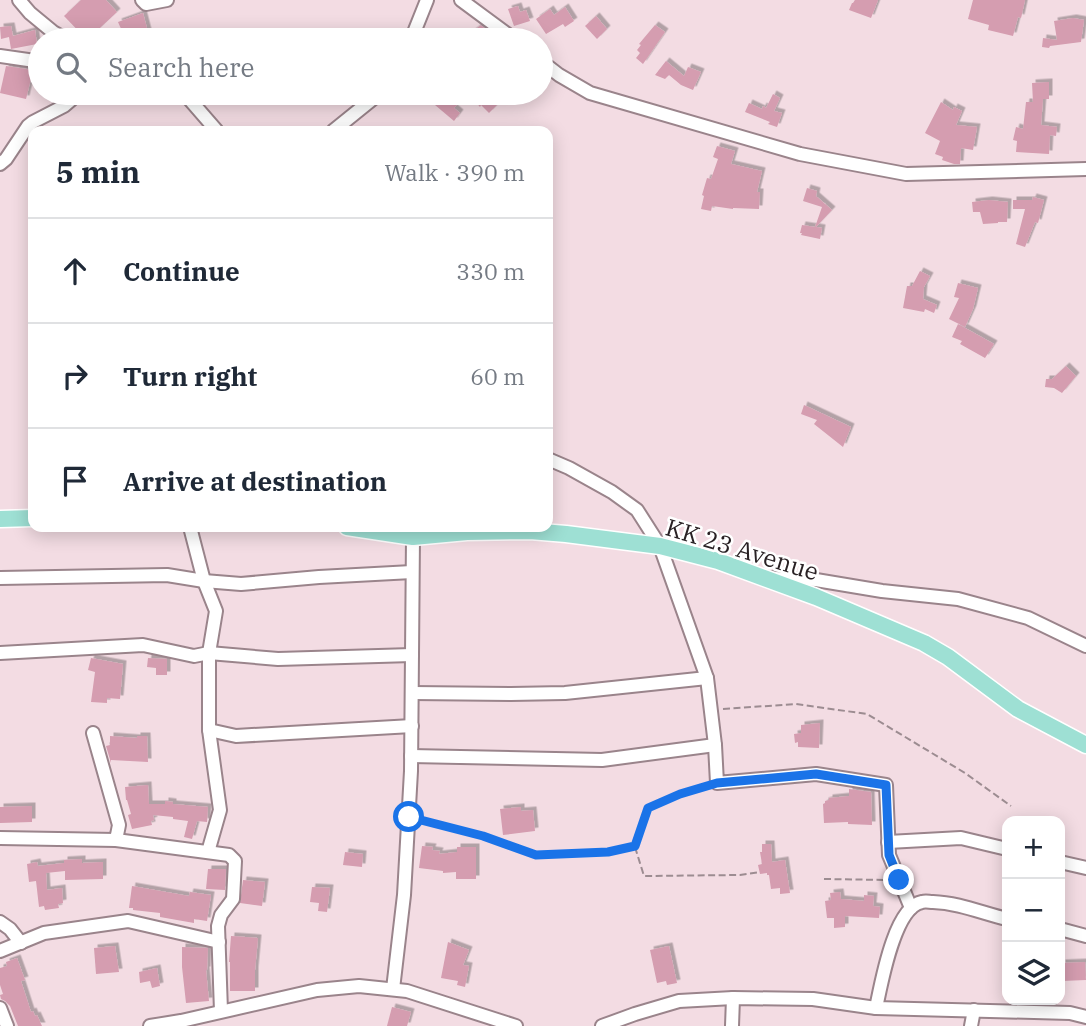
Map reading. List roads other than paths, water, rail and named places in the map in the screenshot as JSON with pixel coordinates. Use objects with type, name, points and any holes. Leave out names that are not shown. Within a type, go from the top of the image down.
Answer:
[{"type":"main road","points":[[0,519],[28,518]]},
{"type":"main road","name":"KK 23 Avenue","points":[[380,532],[413,537],[467,532]]},
{"type":"main road","name":"KK 23 Avenue","points":[[542,532],[660,546],[718,561],[816,597],[924,643],[948,657],[1018,709],[1086,745]]},
{"type":"street","points":[[19,0],[44,28]]},
{"type":"street","points":[[142,0],[146,4],[167,0]]},
{"type":"street","points":[[416,28],[427,0]]},
{"type":"street","points":[[461,0],[498,28]]},
{"type":"street","points":[[0,56],[28,60]]},
{"type":"street","points":[[553,70],[590,93],[800,154],[906,174],[1086,169]]},
{"type":"street","points":[[28,126],[65,105]]},
{"type":"street","points":[[194,105],[213,126]]},
{"type":"street","points":[[339,126],[365,105]]},
{"type":"street","points":[[0,164],[28,126]]},
{"type":"street","points":[[553,461],[612,492],[637,510],[660,546],[707,678],[717,783],[816,774],[886,785],[889,855],[911,908]]},
{"type":"street","points":[[191,532],[204,581],[216,611],[208,653],[209,730],[220,810],[208,852]]},
{"type":"street","points":[[393,989],[404,895],[409,817],[413,537]]},
{"type":"street","points":[[0,578],[167,575],[241,584],[412,572]]},
{"type":"street","points":[[762,578],[816,579],[882,591],[958,599],[1028,618],[1086,646]]},
{"type":"street","points":[[0,653],[143,645],[194,656],[208,653],[278,659],[412,656]]},
{"type":"street","points":[[412,693],[565,693],[707,678]]},
{"type":"street","points":[[209,730],[236,736],[412,726]]},
{"type":"street","points":[[93,733],[119,825],[116,840]]},
{"type":"street","points":[[411,756],[601,760],[715,746]]},
{"type":"street","points":[[0,838],[116,840],[229,855],[235,861],[233,899],[221,915],[219,926],[222,1011]]},
{"type":"street","points":[[888,842],[961,838],[1002,848]]},
{"type":"street","points":[[1065,863],[1086,869]]},
{"type":"street","points":[[876,1008],[890,948],[911,908],[920,902],[951,903],[1002,918]]},
{"type":"street","points":[[0,951],[44,933],[128,921],[219,942]]},
{"type":"street","points":[[0,922],[10,929],[21,943]]},
{"type":"street","points":[[1065,930],[1086,936]]},
{"type":"street","points":[[150,1026],[181,1023],[317,990],[359,986],[407,991],[516,1026]]},
{"type":"street","points":[[732,1026],[733,998]]},
{"type":"street","points":[[601,1026],[679,1001],[733,998],[813,999],[876,1008],[974,1010],[1044,1019],[1070,1013],[1086,1017]]},
{"type":"street","points":[[0,1008],[7,1026]]},
{"type":"street","points":[[971,1026],[974,1010]]}]
